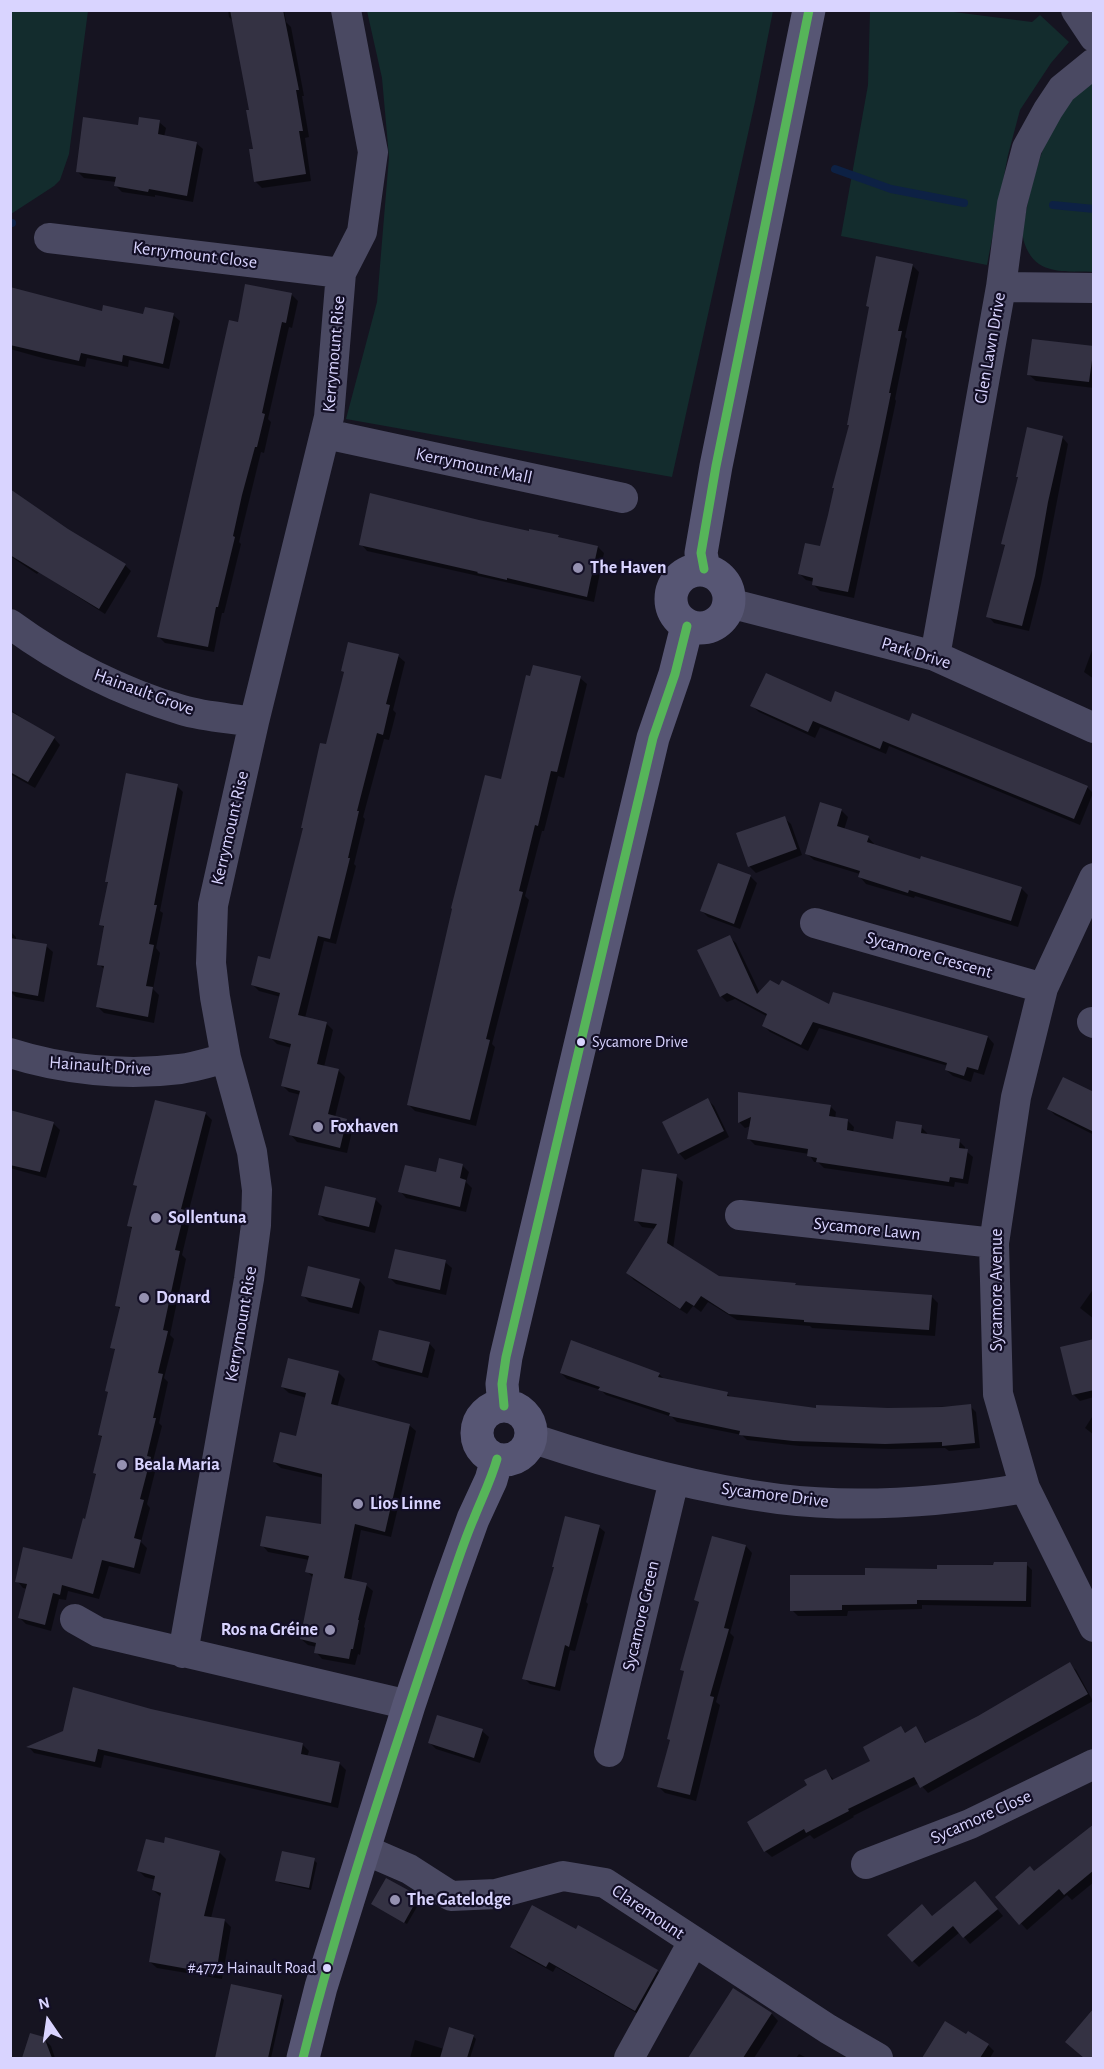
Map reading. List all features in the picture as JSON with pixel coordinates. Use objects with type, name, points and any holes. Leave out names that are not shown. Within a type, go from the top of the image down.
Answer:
[{"type":"main road","points":[[704,569],[701,553],[716,466],[809,10]]},
{"type":"main road","points":[[694,569],[704,569],[720,577],[729,593],[729,603],[726,611],[714,625],[705,628],[687,626],[674,613],[670,605],[673,586],[685,573],[694,569]]},
{"type":"main road","points":[[504,1406],[502,1384],[506,1357],[653,738],[675,674],[687,626]]},
{"type":"main road","points":[[504,1406],[513,1408],[525,1416],[531,1430],[531,1438],[527,1447],[516,1456],[497,1459],[477,1442],[477,1433],[479,1422],[484,1415],[493,1408],[504,1406]]},
{"type":"main road","points":[[303,2058],[321,1987],[409,1705],[448,1586],[473,1519],[491,1480],[497,1459]]},
{"type":"street","name":"Kerrymount Rise","points":[[183,1653],[249,1280],[256,1225],[257,1190],[252,1152],[226,1058],[214,997],[211,963],[213,905],[254,722],[326,434],[341,273],[362,232],[373,152],[346,10]]},
{"type":"street","points":[[1076,10],[1094,37]]},
{"type":"street","name":"Glen Lawn Drive","points":[[935,656],[1001,287],[1012,204],[1027,148],[1062,89],[1094,63]]},
{"type":"street","name":"Kerrymount Close","points":[[49,238],[341,273]]},
{"type":"street","points":[[1001,287],[1094,288]]},
{"type":"street","name":"Kerrymount Mall","points":[[326,434],[623,498]]},
{"type":"street","name":"Park Drive","points":[[729,603],[935,656],[1094,728]]},
{"type":"street","name":"Hainault Grove","points":[[10,624],[103,681],[183,711],[254,722]]},
{"type":"street","name":"Sycamore Avenue","points":[[1094,878],[1042,988],[1016,1097],[994,1243],[998,1394],[1025,1488],[1094,1627]]},
{"type":"street","name":"Sycamore Crescent","points":[[815,923],[1042,988]]},
{"type":"street","name":"Hainault Drive","points":[[10,1053],[36,1061],[102,1070],[143,1071],[182,1069],[226,1058]]},
{"type":"street","name":"Sycamore Lawn","points":[[740,1215],[994,1243]]},
{"type":"street","name":"Sycamore Drive","points":[[531,1438],[606,1463],[674,1480],[779,1499],[832,1503],[909,1503],[968,1498],[1025,1488]]},
{"type":"street","name":"Sycamore Green","points":[[609,1752],[674,1480]]},
{"type":"street","points":[[75,1619],[98,1632],[409,1705]]},
{"type":"street","name":"Sycamore Close","points":[[866,1864],[970,1824],[1094,1764]]},
{"type":"street","name":"Claremount","points":[[364,1852],[409,1869],[452,1896],[496,1894],[563,1876],[605,1883],[693,1942],[878,2058]]},
{"type":"street","name":"Claremount","points":[[629,2058],[693,1942]]},
{"type":"green space","points":[[11,10],[88,11],[69,154],[60,180],[11,214]]},
{"type":"green space","points":[[367,11],[773,11],[672,477],[346,419],[377,302],[389,157],[382,78]]},
{"type":"green space","points":[[870,11],[946,11],[1032,22],[1040,15],[1069,42],[1051,63],[1020,110],[1008,155],[987,265],[841,236],[868,85]]},
{"type":"green space","points":[[1093,81],[1093,272],[1051,269],[1033,259],[1024,241],[1024,225],[1030,193],[1040,157],[1052,127],[1070,102]]},
{"type":"building","points":[[230,10],[283,10],[299,90],[296,90],[303,131],[299,131],[306,174],[254,182],[249,149],[253,149],[246,110],[249,110]]},
{"type":"building","points":[[83,117],[138,125],[139,117],[160,120],[158,134],[197,142],[187,196],[114,186],[116,177],[76,172]]},
{"type":"building","points":[[876,256],[913,264],[898,331],[902,331],[889,393],[891,393],[848,592],[812,585],[813,578],[798,574],[805,543],[820,546],[828,515],[834,488],[832,488],[849,425],[847,425]]},
{"type":"building","points":[[245,284],[292,293],[286,323],[282,322],[262,413],[265,414],[242,495],[233,536],[235,537],[208,647],[157,637],[229,320],[238,322]]},
{"type":"building","points":[[10,287],[102,311],[103,305],[143,314],[145,307],[174,313],[163,364],[123,355],[122,362],[81,353],[79,361],[10,345]]},
{"type":"building","points":[[1032,339],[1094,346],[1089,382],[1027,375]]},
{"type":"building","points":[[1027,427],[1063,436],[1035,576],[1022,626],[986,617],[1005,545],[1001,544],[1018,477],[1016,477]]},
{"type":"building","points":[[10,489],[68,529],[126,564],[99,609],[10,555]]},
{"type":"building","points":[[370,493],[479,520],[559,535],[558,537],[598,546],[587,597],[359,545]]},
{"type":"building","points":[[348,642],[399,654],[386,704],[390,705],[383,735],[377,733],[357,811],[359,811],[348,858],[350,858],[330,939],[318,936],[298,1015],[327,1022],[317,1064],[339,1069],[328,1114],[347,1119],[340,1148],[289,1135],[300,1091],[281,1086],[291,1044],[269,1038],[280,993],[251,985],[258,956],[270,959],[303,828],[301,828],[320,743],[326,744],[344,672],[341,671]]},
{"type":"building","points":[[533,665],[581,676],[557,772],[551,771],[538,826],[535,825],[519,891],[523,892],[486,1039],[490,1040],[470,1120],[407,1105],[451,908],[485,775],[501,779],[526,675],[530,676]]},
{"type":"building","points":[[766,673],[831,702],[835,691],[909,721],[912,713],[1088,786],[1074,819],[883,741],[880,749],[813,721],[808,732],[750,706]]},
{"type":"building","points":[[10,711],[55,737],[28,782],[10,772]]},
{"type":"building","points":[[126,773],[178,784],[154,905],[157,905],[149,944],[154,945],[146,986],[153,987],[148,1017],[96,1007],[104,966],[97,965],[104,926],[99,925]]},
{"type":"building","points":[[820,802],[842,809],[837,826],[869,836],[867,842],[1022,887],[1011,921],[858,877],[860,871],[805,854]]},
{"type":"building","points":[[785,816],[797,849],[748,867],[736,833]]},
{"type":"building","points":[[718,863],[751,875],[734,924],[700,911]]},
{"type":"building","points":[[730,935],[757,994],[770,980],[779,985],[782,980],[829,1004],[833,992],[988,1036],[978,1070],[967,1067],[964,1076],[945,1070],[947,1063],[813,1022],[801,1045],[762,1026],[767,1014],[727,993],[720,997],[697,950]]},
{"type":"building","points":[[10,938],[47,944],[38,996],[10,991]]},
{"type":"building","points":[[1063,1077],[1094,1092],[1094,1132],[1047,1109]]},
{"type":"building","points":[[738,1092],[831,1105],[829,1116],[848,1119],[847,1130],[893,1139],[896,1121],[922,1125],[921,1133],[960,1139],[959,1148],[968,1149],[963,1179],[950,1177],[949,1182],[816,1162],[817,1158],[807,1156],[808,1149],[747,1139],[751,1117],[738,1123]]},
{"type":"building","points":[[708,1098],[724,1131],[678,1154],[662,1122]]},
{"type":"building","points":[[155,1100],[206,1112],[181,1209],[185,1210],[175,1250],[180,1251],[163,1330],[168,1331],[158,1373],[163,1374],[147,1456],[151,1457],[140,1499],[144,1500],[134,1538],[141,1540],[134,1568],[102,1560],[93,1594],[62,1585],[60,1595],[53,1593],[45,1625],[18,1618],[27,1584],[15,1582],[23,1547],[72,1559],[83,1518],[85,1519],[96,1474],[93,1473],[102,1436],[98,1435],[115,1349],[110,1348],[120,1307],[115,1306],[132,1227],[127,1226],[137,1186],[133,1185]]},
{"type":"building","points":[[10,1110],[54,1122],[40,1172],[10,1165]]},
{"type":"building","points":[[439,1158],[463,1164],[460,1178],[466,1180],[460,1207],[398,1192],[405,1165],[436,1172]]},
{"type":"building","points":[[642,1169],[677,1174],[667,1243],[719,1276],[796,1283],[795,1285],[932,1295],[929,1330],[804,1322],[804,1320],[729,1314],[701,1296],[694,1306],[686,1301],[680,1309],[626,1273],[657,1224],[634,1221]]},
{"type":"building","points":[[325,1186],[376,1198],[369,1227],[318,1215]]},
{"type":"building","points":[[395,1249],[446,1260],[440,1290],[388,1278]]},
{"type":"building","points":[[308,1266],[360,1279],[352,1308],[301,1296]]},
{"type":"building","points":[[379,1330],[430,1342],[422,1373],[372,1360]]},
{"type":"building","points":[[1094,1339],[1094,1390],[1072,1395],[1060,1347]]},
{"type":"building","points":[[571,1340],[660,1373],[658,1377],[728,1392],[727,1396],[816,1408],[816,1405],[888,1408],[971,1404],[975,1443],[942,1446],[942,1442],[885,1444],[793,1441],[739,1435],[740,1431],[669,1416],[670,1413],[598,1390],[600,1387],[560,1373]]},
{"type":"building","points":[[288,1358],[339,1371],[331,1404],[410,1424],[385,1532],[355,1524],[344,1578],[367,1583],[349,1659],[314,1653],[316,1643],[300,1639],[313,1574],[305,1572],[309,1556],[260,1546],[266,1516],[321,1524],[322,1474],[273,1462],[280,1432],[296,1436],[306,1393],[281,1387]]},
{"type":"building","points":[[565,1516],[600,1525],[569,1647],[565,1645],[555,1687],[522,1679],[554,1567],[552,1567]]},
{"type":"building","points":[[712,1536],[746,1545],[724,1628],[729,1629],[710,1696],[714,1697],[690,1795],[657,1787],[670,1740],[667,1739],[684,1671],[680,1670],[699,1602],[694,1600]]},
{"type":"building","points":[[994,1562],[1027,1562],[1026,1601],[917,1600],[917,1604],[842,1605],[842,1610],[790,1611],[790,1575],[865,1575],[865,1568],[937,1569],[937,1565],[993,1565]]},
{"type":"building","points":[[1070,1662],[1088,1694],[920,1788],[914,1777],[848,1809],[849,1811],[806,1833],[804,1829],[764,1852],[747,1822],[807,1785],[804,1780],[826,1769],[832,1780],[870,1761],[863,1747],[901,1726],[905,1733],[916,1726],[925,1743],[978,1716]]},
{"type":"building","points":[[73,1687],[151,1709],[303,1743],[301,1754],[340,1762],[331,1803],[98,1749],[95,1762],[26,1747],[63,1731]]},
{"type":"building","points":[[437,1715],[483,1729],[474,1758],[428,1743]]},
{"type":"building","points":[[1094,1824],[1094,1870],[1064,1895],[1059,1889],[1019,1925],[995,1897],[1030,1866],[1034,1871]]},
{"type":"building","points":[[165,1837],[220,1851],[204,1916],[225,1919],[216,1974],[149,1962],[161,1893],[152,1890],[155,1876],[137,1871],[146,1839],[164,1843]]},
{"type":"building","points":[[282,1851],[315,1858],[309,1888],[275,1881]]},
{"type":"building","name":"The Gatelodge","points":[[386,1878],[419,1896],[404,1923],[371,1904]]},
{"type":"building","points":[[975,1881],[998,1909],[963,1938],[953,1926],[912,1962],[887,1935],[922,1904],[932,1916]]},
{"type":"building","points":[[532,1905],[576,1929],[578,1925],[658,1970],[635,2011],[549,1962],[546,1967],[510,1947]]},
{"type":"building","points":[[231,1984],[282,1995],[268,2058],[215,2058]]},
{"type":"building","points":[[733,1988],[772,2013],[743,2058],[688,2058]]},
{"type":"building","points":[[1094,2008],[1094,2058],[1084,2058],[1065,2042]]},
{"type":"building","points":[[945,2021],[989,2044],[980,2058],[922,2058]]},
{"type":"building","points":[[449,2027],[474,2035],[467,2058],[440,2058]]},
{"type":"building","points":[[30,2033],[44,2037],[52,2058],[22,2058]]},
{"type":"waterway","points":[[835,169],[891,189],[964,203]]},
{"type":"waterway","points":[[1053,205],[1094,209]]},
{"type":"transit line","points":[[704,569],[701,553],[716,466],[809,10]]},
{"type":"transit line","points":[[504,1406],[502,1384],[506,1357],[653,738],[675,674],[687,626]]},
{"type":"transit line","points":[[303,2058],[335,1940],[390,1765],[460,1554],[497,1459]]},
{"type":"place","name":"The Haven","points":[[578,568]]},
{"type":"place","name":"Sycamore Drive","points":[[581,1042]]},
{"type":"place","name":"Foxhaven","points":[[318,1127]]},
{"type":"place","name":"Sollentuna","points":[[156,1218]]},
{"type":"place","name":"Donard","points":[[144,1298]]},
{"type":"place","name":"Beala Maria","points":[[122,1465]]},
{"type":"place","name":"Lios Linne","points":[[358,1504]]},
{"type":"place","name":"Ros na Gréine","points":[[330,1630]]},
{"type":"place","name":"The Gatelodge","points":[[395,1900]]},
{"type":"place","name":"#4772 Hainault Road","points":[[327,1968]]}]
